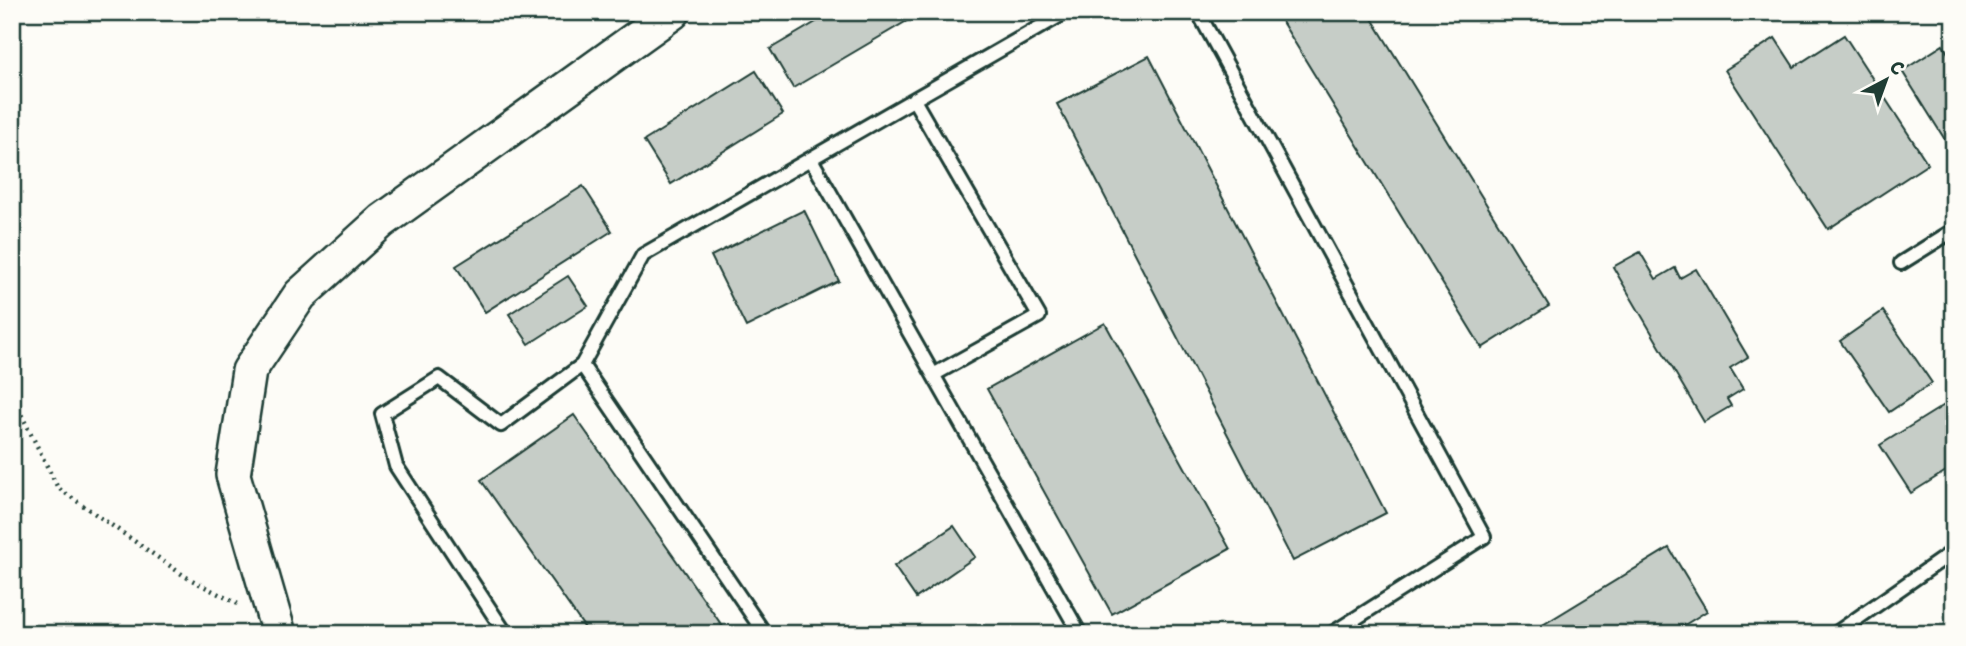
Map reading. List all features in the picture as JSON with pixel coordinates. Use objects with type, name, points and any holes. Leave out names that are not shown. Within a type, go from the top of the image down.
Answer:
[{"type":"street","points":[[277,629],[233,475],[249,371],[300,295],[382,220],[673,12]]},
{"type":"lane","points":[[506,634],[396,466],[382,414],[439,378],[501,425],[582,365],[643,255],[1066,12]]},
{"type":"lane","points":[[1198,12],[1484,537],[1328,633]]},
{"type":"lane","points":[[1730,12],[1744,12]]},
{"type":"lane","points":[[914,100],[1039,316],[935,374]]},
{"type":"lane","points":[[811,159],[1080,634]]},
{"type":"lane","points":[[1901,263],[1954,230]]},
{"type":"lane","points":[[582,365],[765,634]]},
{"type":"lane","points":[[1841,632],[1954,551]]},
{"type":"path","points":[[12,396],[58,488],[186,577],[277,629]]},
{"type":"building","points":[[833,12],[922,12],[793,88],[770,49]]},
{"type":"building","points":[[1276,12],[1368,12],[1549,306],[1482,348]]},
{"type":"building","points":[[1844,35],[1928,164],[1828,229],[1725,70],[1775,38],[1794,67]]},
{"type":"building","points":[[1943,45],[1954,63],[1954,154],[1902,71]]},
{"type":"building","points":[[1149,56],[1386,513],[1293,561],[1057,104]]},
{"type":"building","points":[[756,71],[783,114],[671,184],[644,141]]},
{"type":"building","points":[[583,186],[612,231],[485,312],[456,266]]},
{"type":"building","points":[[804,210],[839,281],[746,327],[711,256]]},
{"type":"building","points":[[1640,252],[1656,279],[1675,268],[1680,278],[1696,269],[1748,357],[1730,368],[1743,389],[1727,399],[1731,406],[1704,422],[1613,267]]},
{"type":"building","points":[[568,276],[588,306],[529,344],[509,314]]},
{"type":"building","points":[[1883,311],[1932,383],[1889,412],[1840,341]]},
{"type":"building","points":[[1105,323],[1230,549],[1112,614],[987,389]]},
{"type":"building","points":[[1946,404],[1954,416],[1954,466],[1911,493],[1880,445]]},
{"type":"building","points":[[574,415],[728,634],[589,634],[481,480]]},
{"type":"building","points":[[954,526],[975,557],[916,598],[894,566]]},
{"type":"building","points":[[1669,548],[1707,611],[1670,634],[1528,634]]}]
